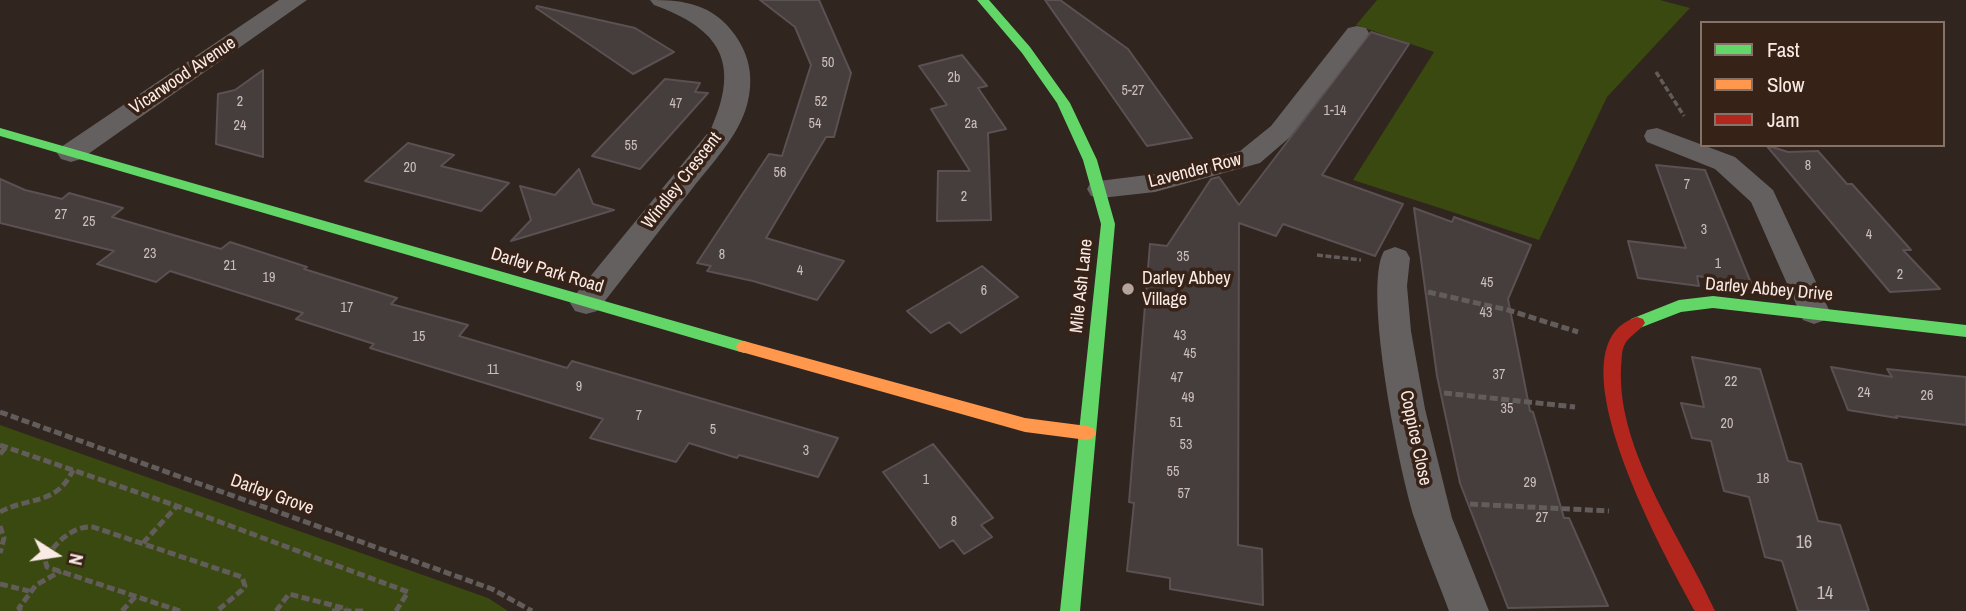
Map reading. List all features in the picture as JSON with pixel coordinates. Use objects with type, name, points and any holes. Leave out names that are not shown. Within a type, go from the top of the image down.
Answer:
[{"type":"street","name":"Vicarwood Avenue","points":[[71,153],[295,0]]},
{"type":"street","name":"Windley Crescent","points":[[586,303],[723,131],[736,100],[734,50],[722,32],[708,19],[662,0]]},
{"type":"street","name":"Mile Ash Lane","points":[[983,0],[1013,32],[1059,93],[1101,189],[1108,224],[1070,611]]},
{"type":"street","name":"Lavender Row","points":[[1101,189],[1155,183],[1250,157],[1280,131],[1357,33]]},
{"type":"street","name":"Darley Park Road","points":[[0,132],[586,303],[1025,425],[1087,433]]},
{"type":"street","points":[[1657,136],[1725,163],[1763,197],[1814,312]]},
{"type":"street","name":"Coppice Close","points":[[1394,261],[1395,331],[1408,409],[1433,517],[1469,611]]},
{"type":"street","name":"Darley Abbey Drive","points":[[1705,611],[1655,513],[1626,441],[1611,384],[1614,347],[1632,326],[1671,306],[1703,302],[1814,312],[1966,331]]},
{"type":"path","points":[[1656,72],[1689,123]]},
{"type":"path","points":[[1317,255],[1394,261]]},
{"type":"path","points":[[1431,292],[1508,310],[1552,325]]},
{"type":"path","points":[[1441,393],[1566,406]]},
{"type":"path","name":"Darley Grove","points":[[0,412],[492,589],[532,611]]},
{"type":"path","points":[[0,454],[3,446],[177,506],[408,592],[396,611]]},
{"type":"path","points":[[0,512],[52,496],[64,487],[73,470]]},
{"type":"path","points":[[1468,504],[1655,513]]},
{"type":"path","points":[[143,543],[177,506]]},
{"type":"path","points":[[0,526],[4,538],[0,553]]},
{"type":"path","points":[[180,611],[47,567],[45,560],[56,543],[78,528],[88,526],[242,577],[245,586],[241,593],[217,611]]},
{"type":"path","points":[[21,611],[19,608],[22,600],[40,581],[61,571]]},
{"type":"path","points":[[0,584],[30,591]]},
{"type":"path","points":[[276,611],[289,594],[347,609],[366,611]]},
{"type":"path","points":[[122,611],[136,596]]},
{"type":"path","points":[[332,611],[347,609]]},
{"type":"green space","points":[[1377,0],[1660,0],[1690,8],[1607,97],[1539,240],[1353,180],[1434,52],[1356,25]]},
{"type":"green space","points":[[0,425],[488,598],[508,611],[0,611]]},
{"type":"building","points":[[760,0],[819,0],[851,73],[834,137],[826,137],[766,238],[844,261],[817,300],[707,271],[711,266],[697,263],[769,154],[782,156],[811,65],[795,27]]},
{"type":"building","points":[[1045,0],[1060,0],[1128,49],[1192,138],[1147,146]]},
{"type":"building","points":[[537,6],[635,28],[674,52],[633,74],[536,8]]},
{"type":"building","points":[[1371,32],[1409,44],[1322,175],[1403,204],[1375,256],[1283,224],[1276,236],[1239,223],[1238,545],[1262,549],[1263,605],[1170,589],[1170,578],[1127,571],[1134,503],[1129,502],[1150,244],[1167,246],[1211,179],[1219,177],[1239,205]]},
{"type":"building","points":[[962,55],[987,86],[978,88],[1006,129],[988,133],[991,220],[937,221],[938,171],[970,171],[931,109],[947,105],[919,66]]},
{"type":"building","points":[[263,70],[263,157],[216,144],[218,94],[235,90]]},
{"type":"building","points":[[665,79],[700,83],[695,92],[708,93],[640,169],[592,156]]},
{"type":"building","points":[[408,143],[454,155],[441,166],[509,183],[481,211],[365,181]]},
{"type":"building","points":[[1768,147],[1788,152],[1818,151],[1847,184],[1852,184],[1911,250],[1903,250],[1940,289],[1890,292]]},
{"type":"building","points":[[1656,165],[1705,170],[1751,283],[1697,276],[1699,286],[1638,278],[1628,241],[1686,248]]},
{"type":"building","points":[[579,169],[593,204],[614,210],[511,241],[531,220],[520,186],[555,195]]},
{"type":"building","points":[[0,179],[25,190],[62,199],[69,193],[123,208],[112,217],[221,249],[230,242],[307,267],[304,269],[397,298],[391,304],[468,325],[459,336],[567,368],[572,361],[838,438],[818,477],[739,455],[737,458],[689,443],[676,462],[590,438],[603,419],[370,348],[374,344],[296,319],[303,313],[170,271],[156,282],[97,264],[114,251],[0,223]]},
{"type":"building","points":[[1414,208],[1452,222],[1454,217],[1531,245],[1508,299],[1530,411],[1533,412],[1564,518],[1569,518],[1608,606],[1508,608],[1460,483],[1437,376]]},
{"type":"building","points":[[982,266],[1018,297],[961,333],[949,322],[931,333],[907,311]]},
{"type":"building","points":[[1692,357],[1760,369],[1788,461],[1801,464],[1818,521],[1840,525],[1869,611],[1798,611],[1782,561],[1765,557],[1749,497],[1724,491],[1711,441],[1692,438],[1681,403],[1704,407]]},
{"type":"building","points":[[1831,367],[1892,377],[1887,369],[1966,377],[1966,425],[1848,410]]},
{"type":"building","points":[[933,444],[993,518],[981,525],[992,537],[964,554],[953,540],[940,548],[883,472]]},
{"type":"traffic: fast","points":[[983,0],[1026,50],[1063,103],[1090,160],[1108,224],[1070,611]]},
{"type":"traffic: fast","points":[[0,132],[744,347]]},
{"type":"traffic: fast","points":[[1637,323],[1679,306],[1713,302],[1966,331]]},
{"type":"traffic: slow","points":[[744,347],[1025,425],[1087,433]]},
{"type":"traffic: jam","points":[[1637,323],[1615,346],[1612,380],[1617,413],[1627,448],[1642,484],[1705,611]]},
{"type":"place","name":"Darley Abbey Village","points":[[1128,289]]}]
